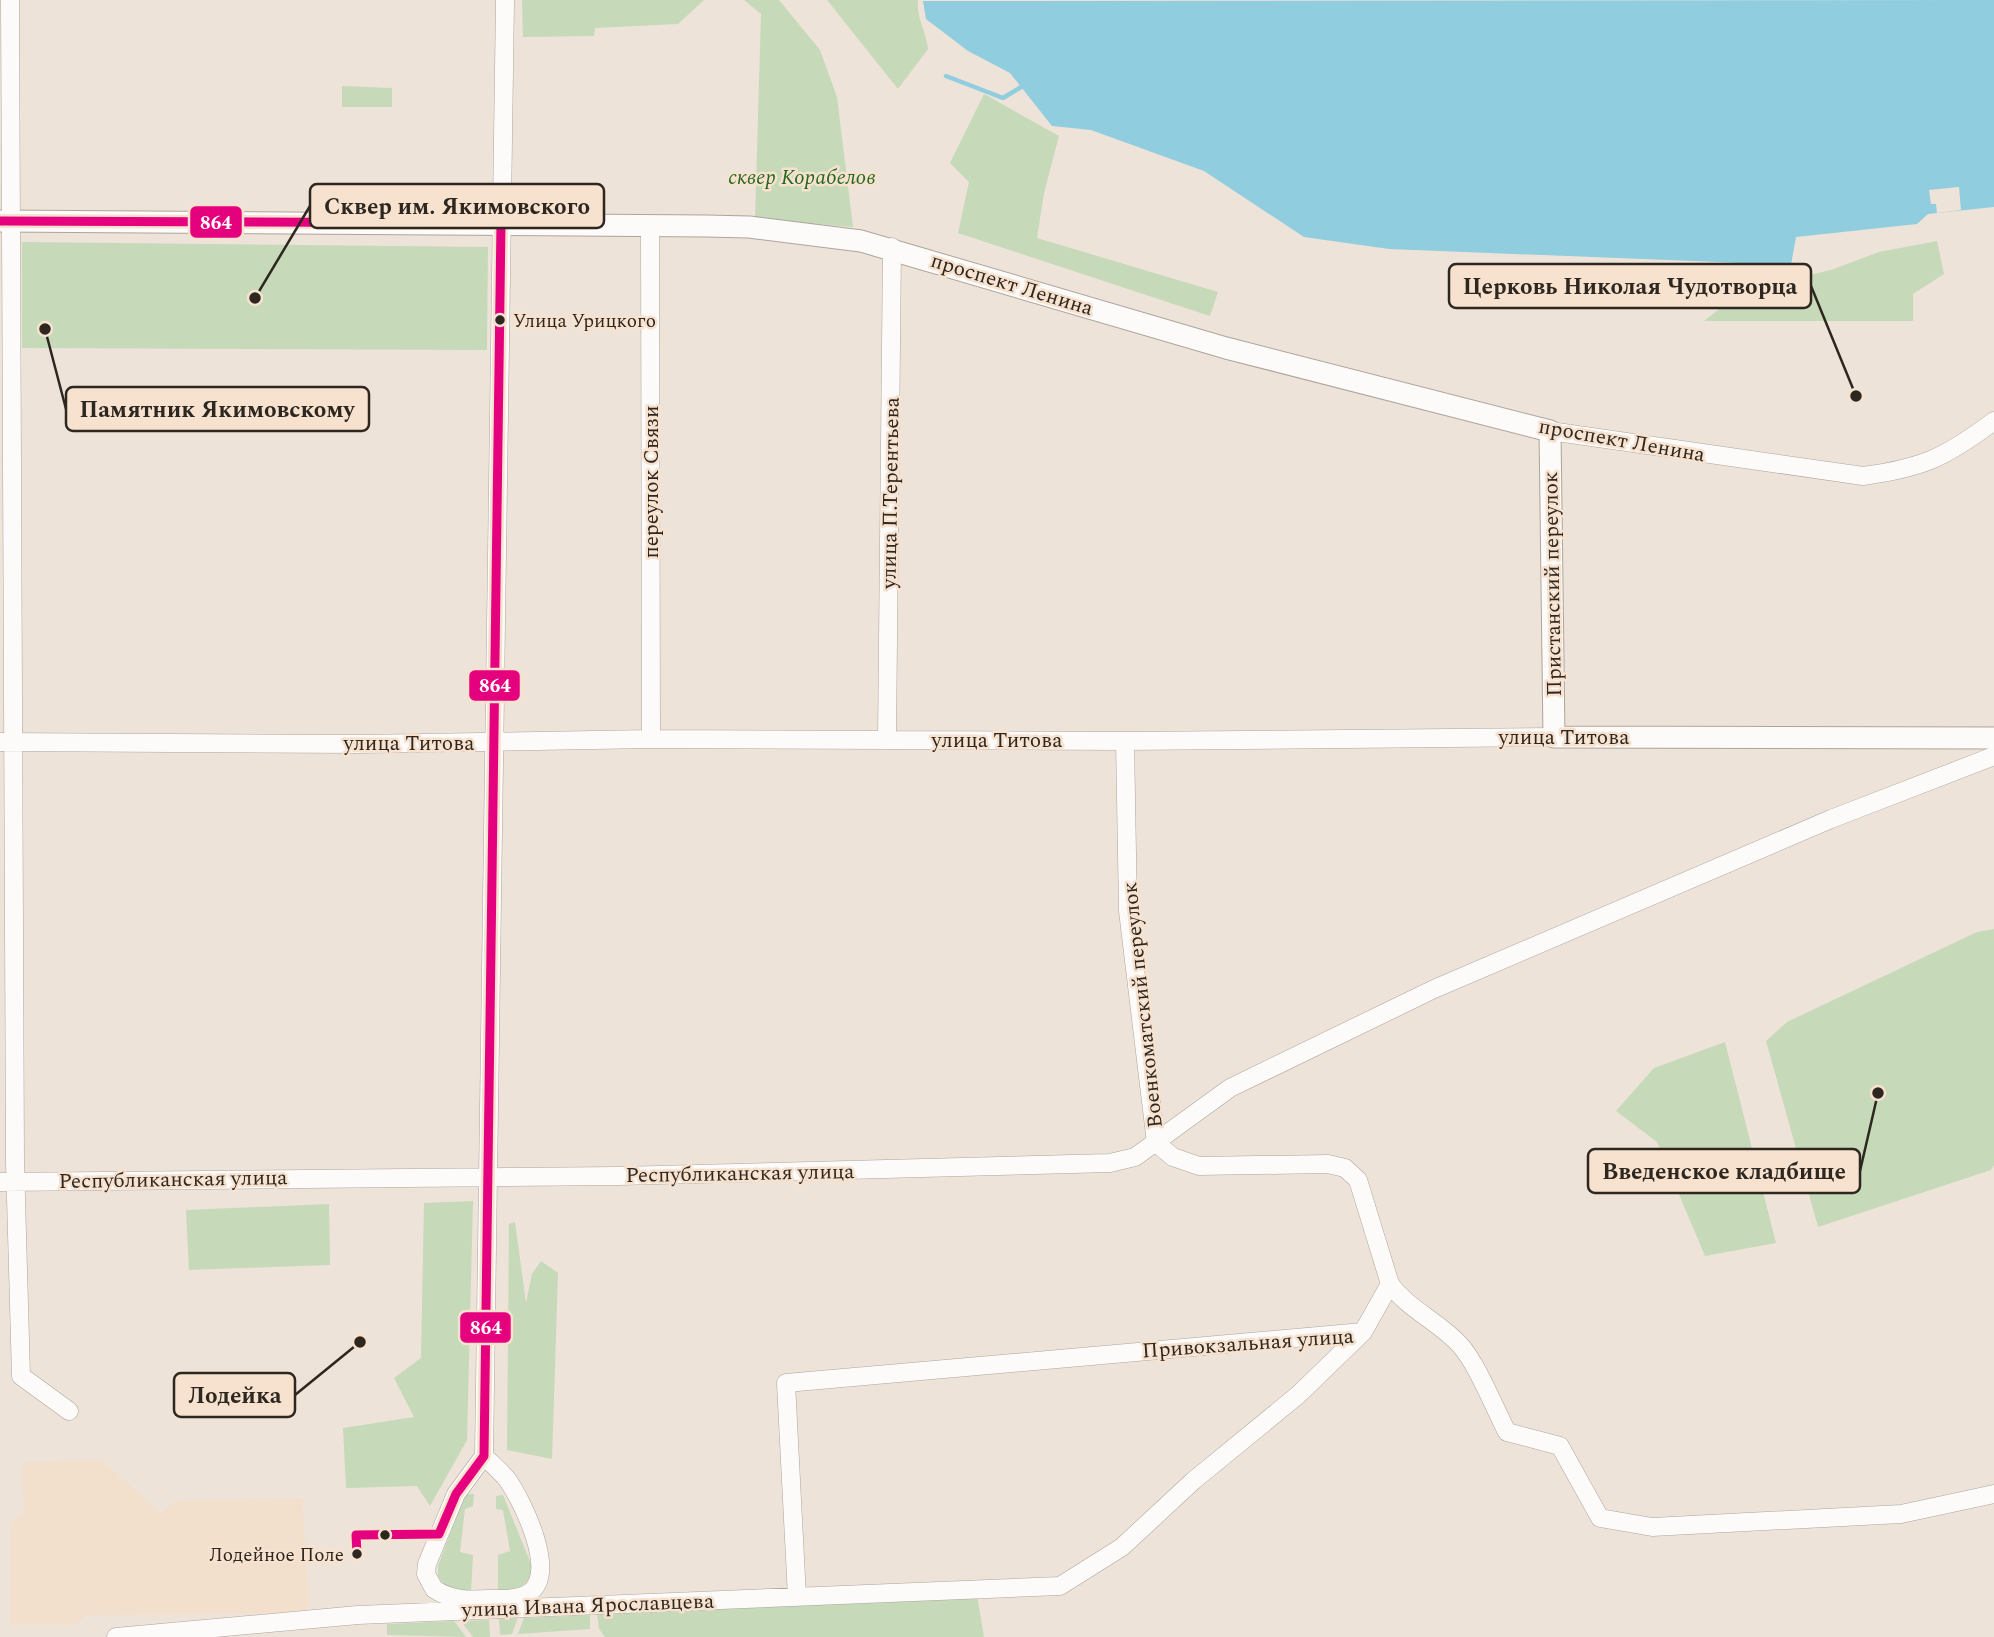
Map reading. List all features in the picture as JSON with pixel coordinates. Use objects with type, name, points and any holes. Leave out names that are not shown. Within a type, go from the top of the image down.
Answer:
[{"type":"main road","name":"проспект Ленина","points":[[6,221],[749,227],[892,247],[1226,348],[1550,431]]},
{"type":"main road","name":"Пристанский переулок","points":[[1550,431],[1554,737]]},
{"type":"main road","name":"улица Титова","points":[[1554,737],[1994,738]]},
{"type":"street","points":[[10,0],[6,221],[8,1181],[21,1376],[69,1410]]},
{"type":"street","points":[[484,1456],[515,1492],[541,1555],[542,1572],[528,1594],[509,1599],[461,1600],[434,1590],[426,1574],[427,1564],[456,1494],[484,1456],[505,0]]},
{"type":"street","name":"переулок Связи","points":[[650,225],[651,739]]},
{"type":"street","name":"улица П.Терентьева","points":[[887,739],[892,247]]},
{"type":"street","name":"проспект Ленина","points":[[1550,431],[1863,476],[1907,470],[1955,450],[1994,421]]},
{"type":"street","name":"улица Титова","points":[[7,742],[496,743],[651,739],[1554,737]]},
{"type":"street","name":"Военкоматский переулок","points":[[1125,740],[1128,911],[1156,1143]]},
{"type":"street","name":"Республиканская улица","points":[[8,1181],[488,1176],[1079,1166],[1110,1163],[1135,1157],[1230,1088],[1434,989],[1831,819],[1994,756]]},
{"type":"street","points":[[1156,1143],[1172,1157],[1199,1166],[1328,1164],[1345,1168],[1358,1180],[1390,1284],[1402,1301],[1443,1329],[1462,1347],[1507,1432],[1560,1446],[1600,1518],[1652,1527],[1901,1514],[1994,1494]]},
{"type":"street","points":[[1363,1332],[1390,1284]]},
{"type":"street","name":"Привокзальная улица","points":[[797,1597],[786,1383],[1363,1332]]},
{"type":"street","name":"Привокзальная улица","points":[[1060,1586],[1122,1547],[1193,1481],[1298,1395],[1363,1332]]},
{"type":"street","points":[[538,1582],[568,1606]]},
{"type":"street","name":"улица Ивана Ярославцева","points":[[116,1637],[319,1617],[1060,1586]]},
{"type":"street","points":[[399,1613],[434,1590]]},
{"type":"shaded area","points":[[101,1459],[161,1514],[175,1501],[302,1498],[309,1607],[302,1613],[87,1615],[75,1625],[10,1625],[11,1522],[24,1513],[22,1463]]},
{"type":"green space","points":[[522,0],[704,0],[678,24],[595,28],[594,36],[523,37]]},
{"type":"green space","name":"сквер Корабелов","points":[[744,0],[779,0],[820,50],[837,97],[853,227],[755,219],[761,14]]},
{"type":"green space","points":[[827,0],[918,0],[918,12],[928,49],[898,89]]},
{"type":"green space","points":[[342,86],[392,88],[392,107],[342,107]]},
{"type":"green space","points":[[984,94],[1059,136],[1044,193],[1037,238],[1218,292],[1210,316],[958,233],[969,182],[950,163]]},
{"type":"green space","points":[[1937,241],[1944,274],[1913,294],[1913,321],[1704,321],[1742,291],[1831,270],[1879,252]]},
{"type":"green space","points":[[22,242],[488,247],[487,350],[22,348]]},
{"type":"green space","points":[[1994,929],[1994,1165],[1991,1170],[1818,1227],[1766,1041],[1787,1022],[1977,932]]},
{"type":"green space","points":[[1725,1042],[1776,1243],[1705,1256],[1657,1142],[1616,1111],[1654,1068]]},
{"type":"green space","points":[[473,1201],[467,1440],[430,1506],[417,1486],[346,1488],[343,1428],[414,1417],[394,1378],[421,1358],[424,1203]]},
{"type":"green space","points":[[329,1204],[330,1265],[189,1270],[186,1210]]},
{"type":"green space","points":[[515,1222],[526,1303],[532,1274],[541,1261],[558,1273],[552,1459],[507,1450],[509,1224]]},
{"type":"green space","points":[[465,1494],[474,1494],[473,1506],[465,1509],[460,1552],[473,1555],[471,1592],[446,1589],[438,1576],[438,1566]]},
{"type":"green space","points":[[503,1495],[531,1564],[531,1577],[518,1590],[498,1594],[498,1555],[510,1551],[503,1510],[496,1509],[496,1496]]},
{"type":"green space","points":[[976,1589],[984,1637],[605,1637],[599,1629],[596,1605]]},
{"type":"green space","points":[[590,1615],[590,1629],[518,1634],[524,1618]]},
{"type":"green space","points":[[518,1617],[512,1634],[500,1635],[499,1619]]},
{"type":"green space","points":[[489,1620],[490,1637],[473,1637],[461,1621]]},
{"type":"green space","points":[[454,1621],[466,1637],[387,1635],[387,1624]]},
{"type":"water","points":[[1994,0],[1994,207],[1928,214],[1917,224],[1796,237],[1791,265],[1389,249],[1304,237],[1204,171],[1091,130],[1052,126],[1010,73],[968,51],[926,19],[923,1]]},
{"type":"pier","points":[[1959,187],[1961,210],[1937,213],[1936,204],[1931,204],[1929,190]]},
{"type":"waterway","points":[[946,76],[1003,98],[1021,87]]},
{"type":"transit line","name":"864","points":[[0,221],[501,223],[484,1456],[456,1494],[439,1534],[356,1535],[357,1554]]},
{"type":"place","name":"Сквер им. Якимовского","points":[[255,298]]},
{"type":"place","name":"Улица Урицкого","points":[[500,320]]},
{"type":"place","name":"Памятник Якимовскому","points":[[45,329]]},
{"type":"place","name":"Церковь Николая Чудотворца","points":[[1856,396]]},
{"type":"place","name":"Введенское кладбище","points":[[1878,1093]]},
{"type":"place","name":"Лодейка","points":[[360,1342]]},
{"type":"place","name":"Лодейное Поле","points":[[357,1554]]}]
